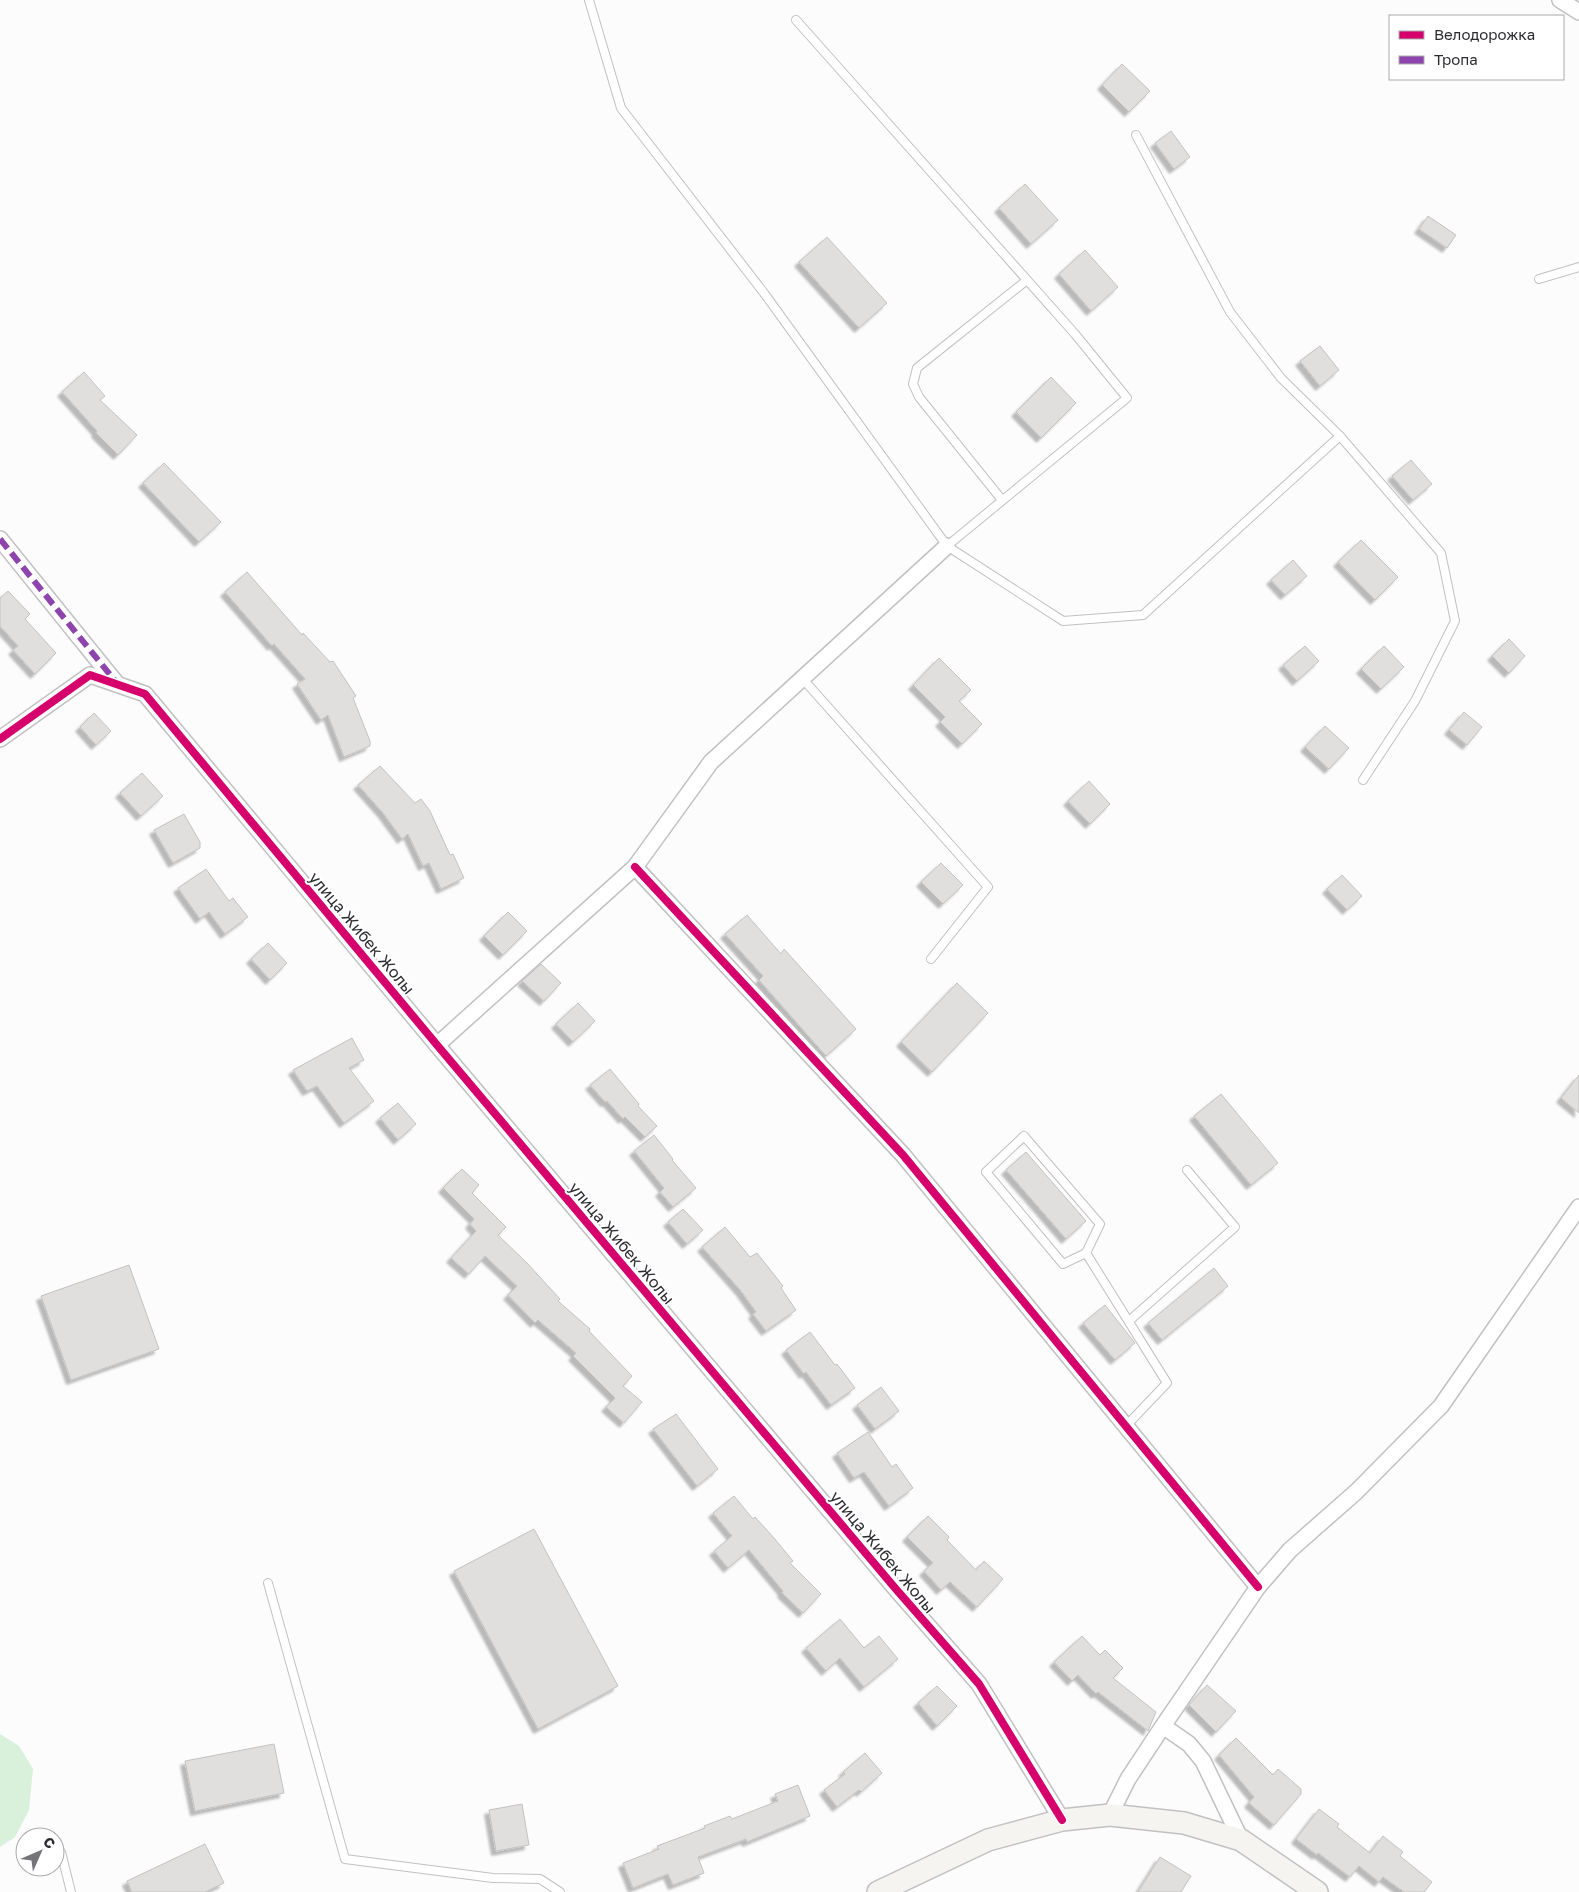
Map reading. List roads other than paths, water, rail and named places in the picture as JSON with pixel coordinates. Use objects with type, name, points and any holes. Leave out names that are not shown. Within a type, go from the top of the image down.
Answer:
[{"type":"main road","points":[[878,1892],[988,1840],[1062,1820],[1110,1815],[1184,1823],[1241,1840],[1317,1892]]},
{"type":"street","points":[[1560,0],[1579,12]]},
{"type":"street","points":[[0,539],[117,684]]},
{"type":"street","points":[[437,1045],[635,867],[711,762],[947,546]]},
{"type":"street","points":[[0,739],[90,675],[117,684]]},
{"type":"street","name":"улица Жибек Жолы","points":[[117,684],[145,694],[437,1045],[895,1588],[979,1684],[1062,1820]]},
{"type":"street","points":[[635,867],[903,1155],[1258,1587]]},
{"type":"street","points":[[1110,1815],[1128,1779],[1258,1587],[1290,1550],[1356,1492],[1441,1406],[1579,1207]]},
{"type":"street","points":[[1163,1726],[1189,1744],[1203,1761],[1241,1840]]},
{"type":"lane","points":[[589,0],[621,108],[764,294],[947,546],[1063,621],[1143,615],[1340,436]]},
{"type":"lane","points":[[796,20],[1026,280],[1127,398],[947,546]]},
{"type":"lane","points":[[1136,135],[1230,312],[1281,378],[1340,436],[1441,553],[1455,621],[1415,701],[1363,780]]},
{"type":"lane","points":[[1539,279],[1579,267]]},
{"type":"lane","points":[[1002,500],[919,397],[913,384],[917,368],[1026,280]]},
{"type":"lane","points":[[802,678],[988,887],[930,959]]},
{"type":"lane","points":[[1024,1136],[1100,1224],[1086,1252],[1063,1264],[986,1172],[1024,1136]]},
{"type":"lane","points":[[1129,1321],[1236,1227],[1187,1170]]},
{"type":"lane","points":[[1086,1252],[1168,1383],[1126,1426]]},
{"type":"lane","points":[[268,1583],[345,1859],[493,1878],[540,1879],[560,1892]]},
{"type":"lane","points":[[65,1865],[71,1892]]}]
